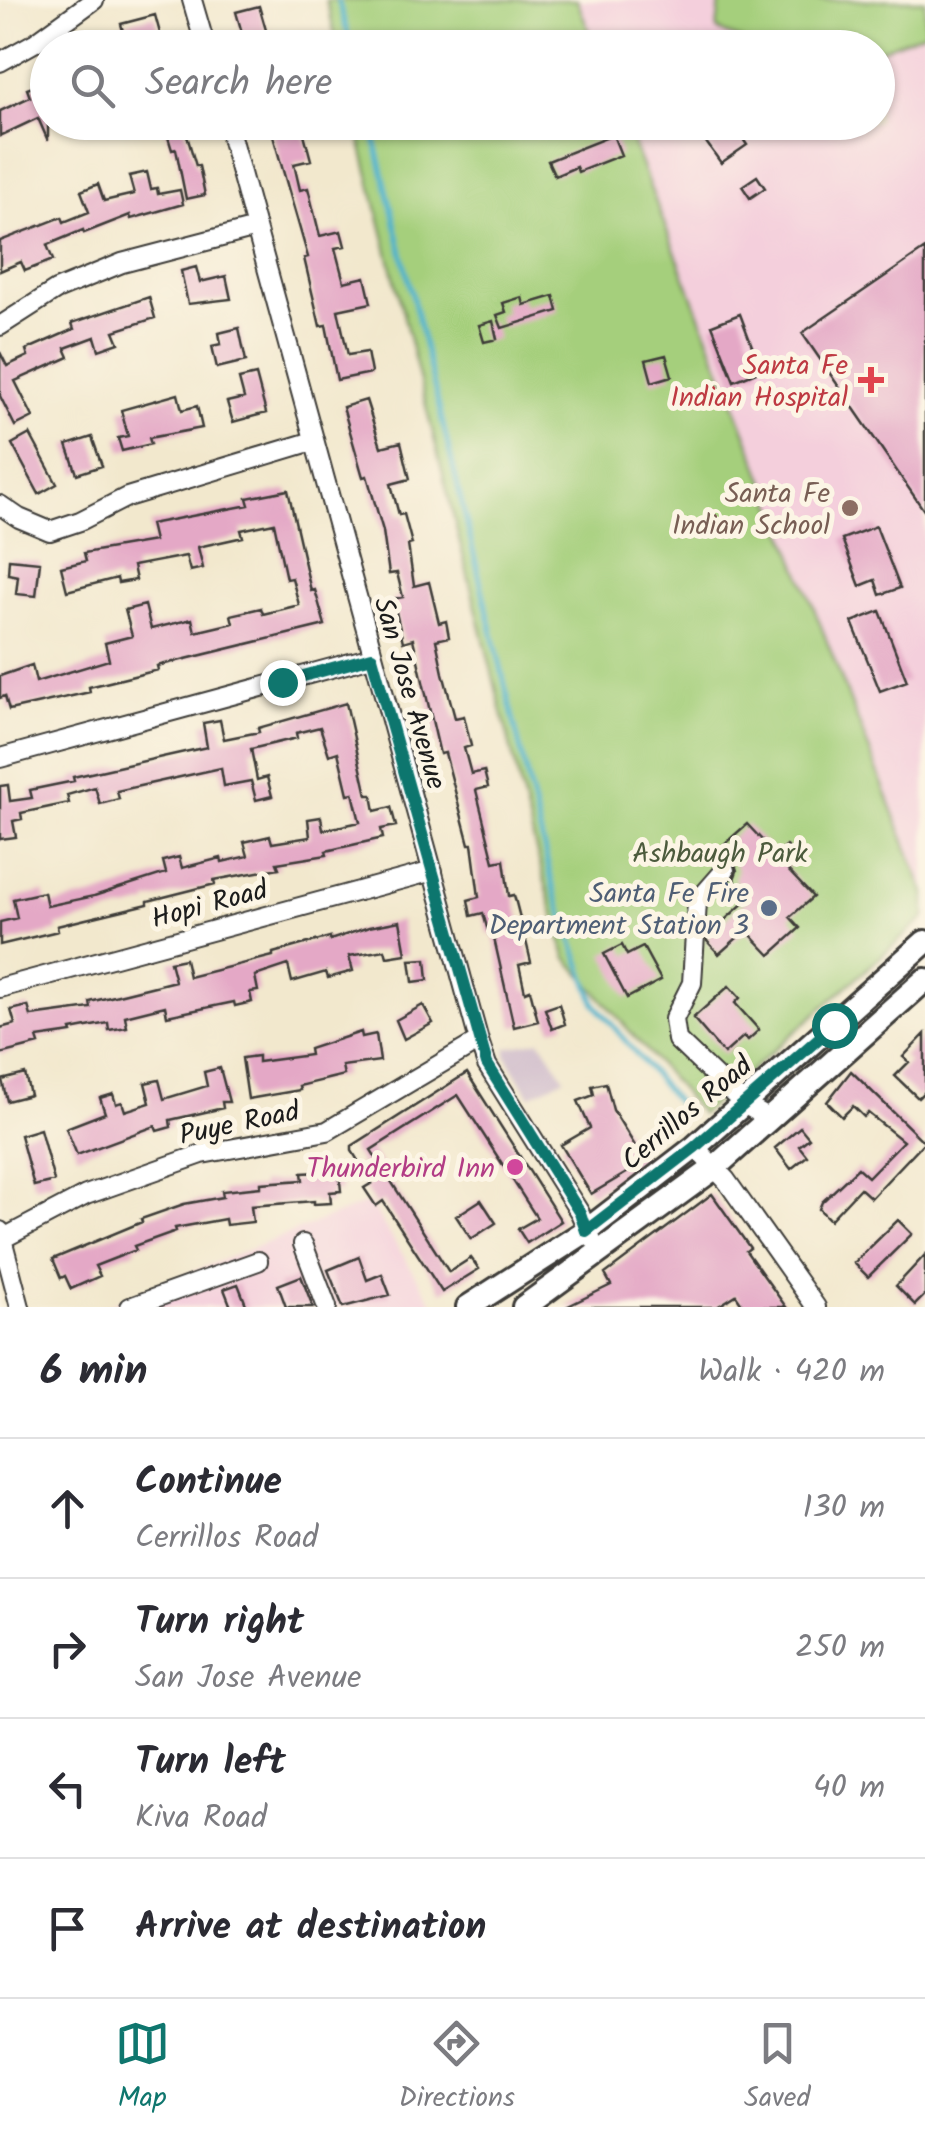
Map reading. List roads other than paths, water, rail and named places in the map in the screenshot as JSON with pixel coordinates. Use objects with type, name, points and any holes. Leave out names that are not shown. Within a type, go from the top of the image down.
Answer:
[{"type":"main road","name":"Cerrillos Road","points":[[468,1307],[586,1231],[695,1147],[925,942]]},
{"type":"main road","points":[[526,1306],[714,1170],[924,983]]},
{"type":"street","points":[[53,30],[94,0]]},
{"type":"street","points":[[192,0],[201,30]]},
{"type":"street","points":[[0,62],[30,45]]},
{"type":"street","name":"San Jose Avenue","points":[[232,140],[479,1041],[487,1064],[580,1213],[601,1254]]},
{"type":"street","points":[[0,326],[56,290],[122,263],[256,228]]},
{"type":"street","points":[[0,505],[50,531],[127,498],[313,441]]},
{"type":"street","points":[[0,758],[372,657]]},
{"type":"street","points":[[725,870],[697,902],[692,982],[674,1019],[676,1040],[745,1105],[770,1119]]},
{"type":"street","name":"Hopi Road","points":[[0,988],[433,871]]},
{"type":"street","points":[[904,962],[924,983]]},
{"type":"street","name":"Puye Road","points":[[1,1235],[86,1195],[202,1154],[327,1131],[479,1041]]},
{"type":"street","points":[[695,1147],[726,1180],[816,1307]]},
{"type":"street","points":[[1,1235],[20,1307]]},
{"type":"street","points":[[303,1244],[326,1307]]},
{"type":"street","points":[[130,1307],[152,1303],[258,1261]]},
{"type":"street","points":[[514,1278],[526,1306]]},
{"type":"waterway","points":[[338,0],[347,30]]},
{"type":"waterway","points":[[375,140],[554,890],[595,1004],[685,1113]]},
{"type":"place","name":"Santa Fe Indian Hospital","points":[[871,380]]},
{"type":"place","name":"Santa Fe Indian School","points":[[850,508]]},
{"type":"place","name":"Santa Fe Fire Department Station 3","points":[[769,908]]},
{"type":"place","name":"Thunderbird Inn","points":[[515,1167]]},
{"type":"park label","name":"Ashbaugh Park","points":[[720,852]]}]
